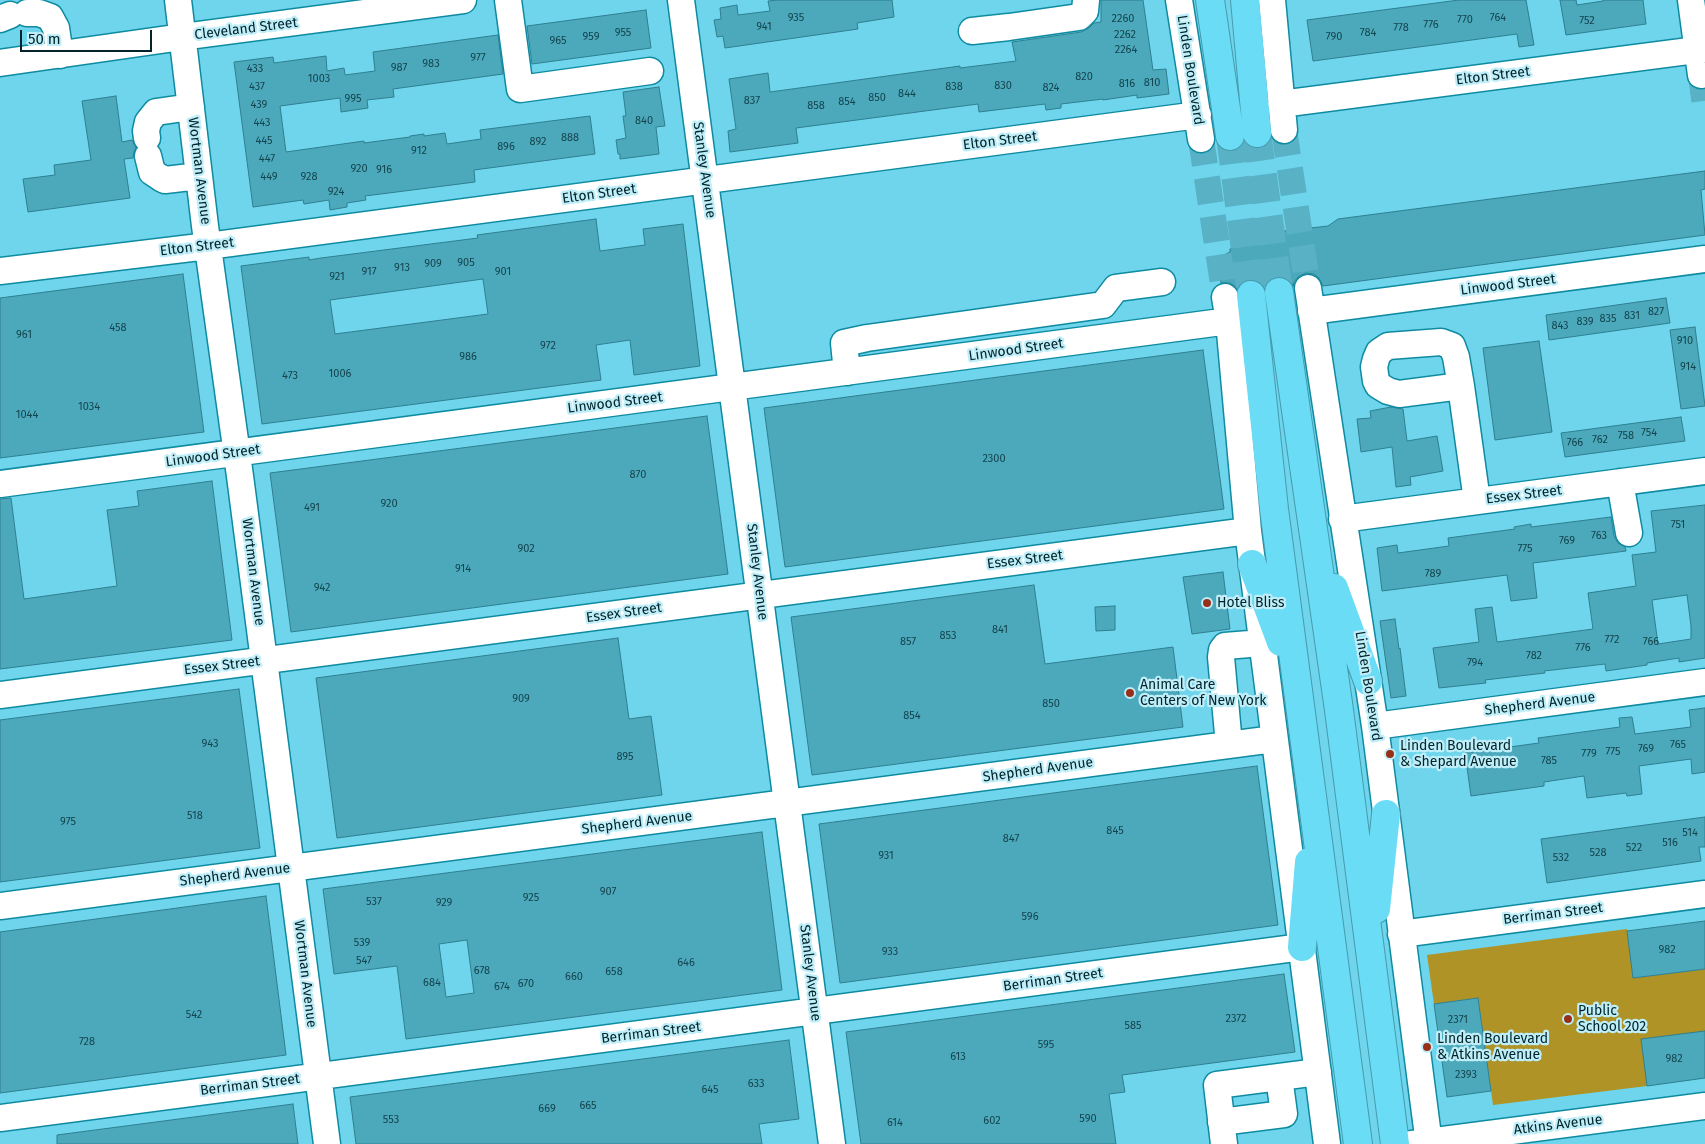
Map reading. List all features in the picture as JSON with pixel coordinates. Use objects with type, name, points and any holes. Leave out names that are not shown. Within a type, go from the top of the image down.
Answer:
[{"type":"highway","points":[[1210,0],[1230,136]]},
{"type":"highway","points":[[1246,0],[1257,133]]},
{"type":"highway","points":[[1249,27],[1252,0]]},
{"type":"highway","points":[[1279,292],[1316,538],[1395,1144]]},
{"type":"highway","points":[[1235,305],[1274,508],[1358,1144]]},
{"type":"highway","points":[[1316,538],[1368,681]]},
{"type":"highway","points":[[1252,564],[1298,689]]},
{"type":"highway","points":[[1302,947],[1314,808]]},
{"type":"highway","points":[[1371,955],[1386,814]]},
{"type":"street","name":"Wortman Avenue","points":[[178,0],[208,246],[292,868],[327,1144]]},
{"type":"street","name":"Cleveland Street","points":[[0,63],[463,0]]},
{"type":"street","points":[[508,0],[520,89],[650,71]]},
{"type":"street","name":"Stanley Avenue","points":[[682,0],[832,1144]]},
{"type":"street","points":[[972,31],[1079,16],[1086,11],[1086,0]]},
{"type":"street","name":"Linden Boulevard","points":[[1179,0],[1200,127]]},
{"type":"street","points":[[1272,0],[1284,130]]},
{"type":"street","points":[[1691,0],[1701,49],[1701,75]]},
{"type":"street","points":[[12,16],[38,13],[50,17],[56,28],[60,55]]},
{"type":"street","name":"Elton Street","points":[[1281,104],[1701,49]]},
{"type":"street","points":[[191,107],[156,112],[148,122],[146,131],[147,147],[152,172],[161,178],[165,180],[199,176]]},
{"type":"street","name":"Elton Street","points":[[0,271],[208,246],[705,180],[1200,127]]},
{"type":"street","name":"Linwood Street","points":[[1309,299],[1705,259]]},
{"type":"street","points":[[847,372],[844,343],[867,338],[1103,305],[1116,288],[1162,282]]},
{"type":"street","name":"Linden Boulevard","points":[[1309,299],[1375,726],[1401,934],[1423,1143]]},
{"type":"street","points":[[1235,305],[1248,531],[1327,1144]]},
{"type":"street","name":"Linwood Street","points":[[0,484],[847,372],[1235,305]]},
{"type":"street","points":[[1461,386],[1477,501]]},
{"type":"street","name":"Essex Street","points":[[1342,519],[1705,471]]},
{"type":"street","points":[[1620,482],[1629,533]]},
{"type":"street","name":"Essex Street","points":[[0,695],[1248,531]]},
{"type":"street","points":[[1228,745],[1222,650],[1225,646],[1262,643]]},
{"type":"street","name":"Shepherd Avenue","points":[[1375,726],[1705,682]]},
{"type":"street","name":"Shepherd Avenue","points":[[0,906],[1274,739]]},
{"type":"street","name":"Berriman Street","points":[[1401,934],[1705,894]]},
{"type":"street","name":"Berriman Street","points":[[0,1118],[1302,947]]},
{"type":"street","points":[[1279,1077],[1284,1114],[1223,1133],[1216,1085],[1318,1072]]},
{"type":"street","name":"Atkins Avenue","points":[[1423,1143],[1705,1106]]},
{"type":"shaded area","name":"Public School 202","points":[[1627,929],[1633,978],[1705,969],[1705,1031],[1647,1086],[1493,1105],[1478,998],[1434,1004],[1427,955]]},
{"type":"building","points":[[892,0],[894,17],[857,23],[858,29],[725,48],[723,36],[717,37],[714,20],[721,19],[720,8],[737,5],[738,15],[770,11],[768,1]]},
{"type":"building","points":[[1101,0],[1143,0],[1153,70],[1166,69],[1169,94],[1137,98],[1137,95],[1061,104],[1061,108],[1046,110],[1045,104],[979,112],[978,104],[796,128],[798,143],[730,152],[728,131],[736,129],[729,79],[768,73],[770,92],[960,66],[960,68],[1016,61],[1012,42],[1081,32],[1094,23],[1101,22]]},
{"type":"building","points":[[1459,0],[1526,0],[1534,45],[1519,47],[1517,34],[1313,61],[1307,20]]},
{"type":"building","points":[[1560,0],[1576,0],[1577,5],[1603,0],[1643,0],[1646,24],[1566,35]]},
{"type":"building","points":[[646,10],[651,48],[532,64],[527,26]]},
{"type":"building","points":[[498,35],[503,74],[393,89],[394,97],[367,100],[368,108],[341,112],[340,98],[280,106],[286,152],[424,134],[424,136],[445,133],[447,144],[481,139],[480,130],[590,116],[595,154],[474,170],[475,182],[365,196],[366,200],[347,203],[347,207],[330,210],[329,200],[304,204],[303,200],[253,207],[234,62],[273,57],[274,63],[326,56],[327,71],[344,68],[345,75],[375,71],[373,52]]},
{"type":"building","points":[[659,87],[665,126],[656,127],[659,154],[620,159],[616,140],[626,138],[623,116],[626,116],[623,92]]},
{"type":"building","points":[[116,96],[122,142],[132,140],[136,148],[133,158],[124,159],[130,198],[28,212],[23,179],[55,175],[54,165],[91,160],[82,101]]},
{"type":"building","points":[[1705,171],[1705,189],[1701,190],[1705,235],[1323,286],[1319,278],[1314,274],[1306,273],[1298,277],[1293,287],[1291,282],[1285,278],[1277,277],[1269,280],[1264,287],[1258,281],[1250,279],[1242,282],[1237,288],[1230,283],[1221,283],[1219,271],[1224,271],[1222,256],[1230,252],[1230,249],[1284,231],[1328,226],[1338,219]]},
{"type":"building","points":[[596,219],[600,251],[645,245],[643,229],[683,224],[700,366],[634,375],[630,340],[596,345],[601,380],[262,424],[241,266],[309,257],[309,260],[478,238],[477,235]],"holes":[[[483,279],[488,314],[335,334],[330,300]]]},
{"type":"building","points":[[183,274],[204,432],[0,458],[0,298]]},
{"type":"building","points":[[1666,298],[1670,323],[1549,340],[1546,315]]},
{"type":"building","points":[[1695,327],[1705,406],[1681,409],[1670,330]]},
{"type":"building","points":[[1539,341],[1552,432],[1495,440],[1483,348]]},
{"type":"building","points":[[1203,350],[1224,509],[785,567],[764,408]]},
{"type":"building","points":[[1391,407],[1403,409],[1407,441],[1437,436],[1443,471],[1410,477],[1411,485],[1396,487],[1392,447],[1361,452],[1357,419],[1371,418],[1370,411]]},
{"type":"building","points":[[707,416],[728,574],[291,632],[270,473]]},
{"type":"building","points":[[1681,417],[1685,441],[1565,457],[1561,433]]},
{"type":"building","points":[[212,481],[232,640],[0,669],[0,499],[11,498],[24,599],[117,586],[107,510],[139,506],[137,491]]},
{"type":"building","points":[[1705,505],[1705,658],[1679,662],[1679,658],[1606,671],[1605,664],[1544,671],[1545,673],[1485,680],[1486,683],[1439,688],[1433,648],[1479,642],[1475,609],[1492,607],[1497,642],[1593,629],[1588,593],[1636,586],[1632,555],[1656,552],[1651,511]],"holes":[[[1687,595],[1691,639],[1658,644],[1652,600]]]},
{"type":"building","points":[[1611,517],[1614,536],[1618,543],[1625,547],[1626,551],[1533,563],[1537,598],[1511,601],[1507,575],[1382,591],[1377,548],[1397,545],[1398,553],[1449,546],[1448,538],[1515,529],[1514,527],[1531,524],[1531,527]]},
{"type":"building","name":"Hotel Bliss","points":[[1223,572],[1230,629],[1192,634],[1183,577]]},
{"type":"building","points":[[1034,585],[1045,664],[1173,647],[1183,727],[812,775],[791,617]]},
{"type":"building","points":[[1115,606],[1115,630],[1096,631],[1095,607]]},
{"type":"building","points":[[1395,619],[1406,696],[1391,698],[1380,621]]},
{"type":"building","points":[[618,638],[629,719],[651,716],[662,795],[337,838],[316,678]]},
{"type":"building","points":[[239,689],[260,848],[0,882],[0,720]]},
{"type":"building","points":[[1705,708],[1705,772],[1692,774],[1691,759],[1639,766],[1642,794],[1627,796],[1626,793],[1587,798],[1584,776],[1544,782],[1544,786],[1471,796],[1465,753],[1539,743],[1538,738],[1620,727],[1619,718],[1632,717],[1635,734],[1691,727],[1689,710]]},
{"type":"building","points":[[1257,766],[1278,925],[840,983],[819,824]]},
{"type":"building","points":[[1705,817],[1705,847],[1699,847],[1701,861],[1547,883],[1541,839]]},
{"type":"building","points":[[762,832],[782,990],[406,1039],[397,966],[334,974],[323,889]],"holes":[[[467,940],[474,993],[446,997],[439,944]]]},
{"type":"building","points":[[266,896],[286,1055],[0,1093],[0,932]]},
{"type":"building","points":[[1705,921],[1705,969],[1633,978],[1627,931]]},
{"type":"building","points":[[1284,974],[1295,1052],[1122,1075],[1125,1092],[1109,1094],[1116,1144],[861,1144],[846,1032]]},
{"type":"building","points":[[1478,998],[1491,1091],[1447,1097],[1434,1004]]},
{"type":"building","points":[[1705,1031],[1705,1078],[1647,1086],[1641,1039]]},
{"type":"building","points":[[789,1040],[799,1119],[759,1124],[762,1144],[356,1144],[350,1097]]},
{"type":"building","points":[[293,1104],[298,1144],[57,1144],[57,1135]]},
{"type":"tunnel","points":[[1701,75],[1705,106]]},
{"type":"tunnel","points":[[1284,130],[1308,288]]},
{"type":"tunnel","points":[[1257,133],[1279,292]]},
{"type":"tunnel","points":[[1230,136],[1251,295]]},
{"type":"tunnel","points":[[1201,139],[1225,297]]},
{"type":"place","name":"Hotel Bliss","points":[[1207,603]]},
{"type":"place","name":"Animal Care Centers of New York","points":[[1130,693]]},
{"type":"place","name":"Linden Boulevard & Shepard Avenue","points":[[1390,754]]},
{"type":"place","name":"Public School 202","points":[[1568,1019]]},
{"type":"place","name":"Linden Boulevard & Atkins Avenue","points":[[1427,1047]]}]
